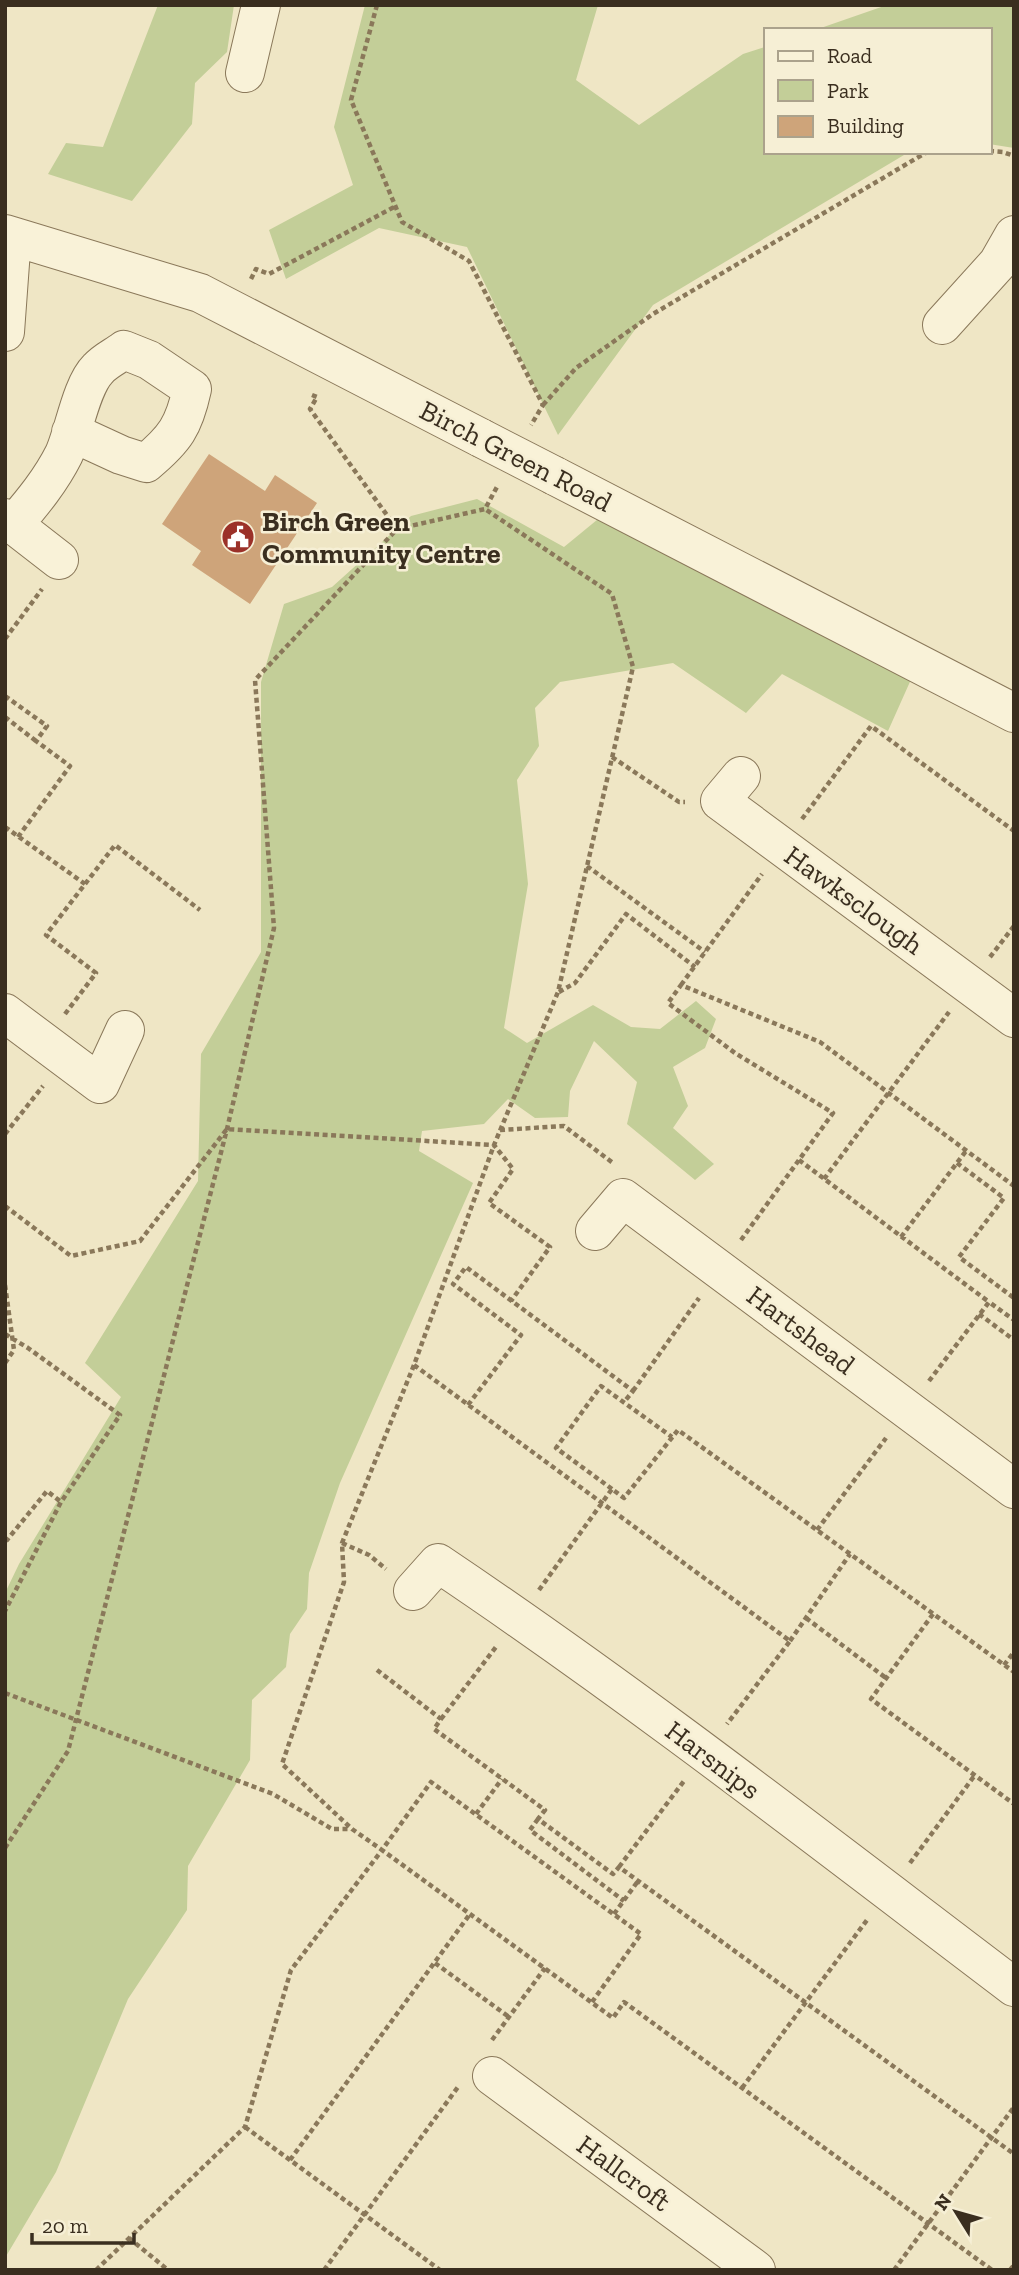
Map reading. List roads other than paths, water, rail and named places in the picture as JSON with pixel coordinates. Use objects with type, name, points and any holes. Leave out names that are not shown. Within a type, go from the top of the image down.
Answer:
[{"type":"street","points":[[245,73],[261,5]]},
{"type":"street","points":[[5,332],[9,235]]},
{"type":"street","name":"Birch Green Road","points":[[9,235],[200,293],[1014,713]]},
{"type":"street","points":[[942,324],[998,263],[1014,235]]},
{"type":"street","points":[[59,559],[9,521],[45,487],[65,452],[71,432]]},
{"type":"street","name":"Hawksclough","points":[[730,788],[782,847],[1014,1018]]},
{"type":"street","points":[[5,1013],[100,1084],[125,1030]]},
{"type":"street","name":"Hartshead","points":[[595,1231],[623,1198],[1014,1489]]},
{"type":"street","name":"Harsnips","points":[[413,1591],[438,1563],[519,1617],[705,1753],[1014,1987]]},
{"type":"street","name":"Hallcroft","points":[[480,2069],[756,2270]]},
{"type":"place","name":"Birch Green Community Centre","points":[[238,537]]}]
